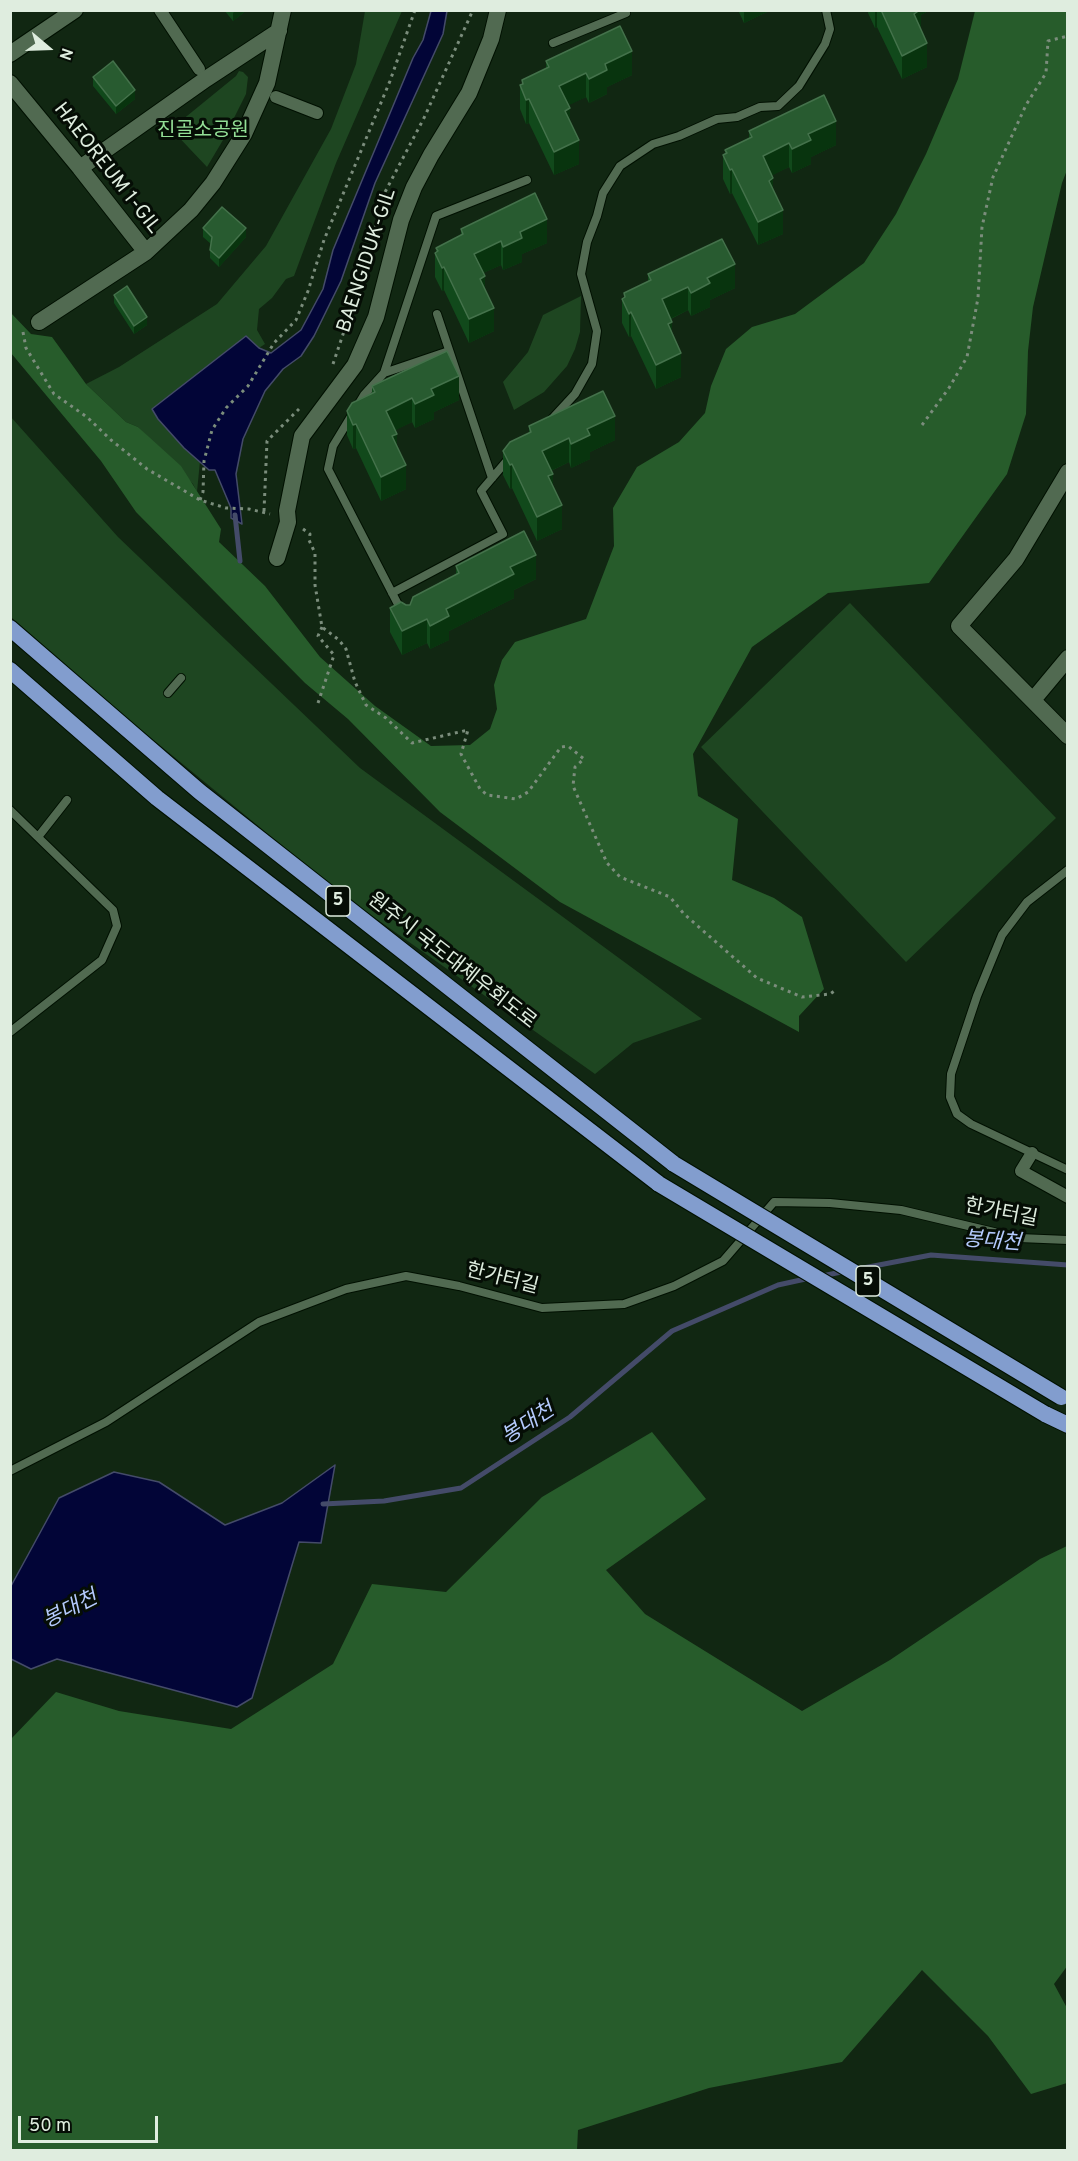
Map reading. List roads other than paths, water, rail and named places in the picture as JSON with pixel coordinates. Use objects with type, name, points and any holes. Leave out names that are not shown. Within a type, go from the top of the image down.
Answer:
[{"type":"highway","name":"원주시 국도대체우회도로","points":[[10,628],[200,792],[674,1164],[1064,1398]]},
{"type":"highway","name":"5","points":[[10,670],[157,798],[659,1184],[1045,1414],[1068,1425]]},
{"type":"street","points":[[10,54],[75,10]]},
{"type":"street","points":[[160,10],[200,69]]},
{"type":"street","points":[[39,322],[146,252],[191,210],[222,171],[252,117],[270,72],[282,10]]},
{"type":"street","name":"BAENGIDUK-GIL","points":[[277,558],[288,522],[287,511],[302,436],[355,364],[376,316],[401,220],[414,187],[430,155],[469,93],[491,39],[498,10]]},
{"type":"street","points":[[80,168],[279,31]]},
{"type":"street","points":[[242,55],[256,59],[270,72]]},
{"type":"street","name":"HAEOREUM 1-GIL","points":[[10,83],[146,252]]},
{"type":"street","points":[[276,97],[317,113]]},
{"type":"street","points":[[1068,472],[1016,559],[959,626],[1068,736]]},
{"type":"street","points":[[1033,700],[1068,658]]},
{"type":"street","points":[[1032,1153],[1021,1171],[1068,1197]]},
{"type":"lane","points":[[543,428],[575,394],[592,364],[597,331],[581,274],[586,242],[597,216],[603,193],[620,166],[653,144],[679,136],[717,119],[737,117],[760,107],[778,106],[799,86],[825,44],[830,29],[826,10]]},
{"type":"lane","points":[[553,43],[627,13]]},
{"type":"lane","points":[[407,623],[328,469],[333,446],[364,395],[384,373],[436,216],[527,180]]},
{"type":"lane","points":[[437,314],[492,478]]},
{"type":"lane","points":[[384,373],[450,351]]},
{"type":"lane","points":[[392,593],[503,534],[481,490],[507,460],[521,448]]},
{"type":"lane","points":[[168,693],[181,678]]},
{"type":"lane","points":[[38,837],[67,800]]},
{"type":"lane","points":[[10,810],[113,910],[117,926],[102,960],[10,1032]]},
{"type":"lane","points":[[1068,870],[1027,902],[1002,936],[977,996],[951,1074],[950,1097],[957,1114],[971,1124],[1068,1170]]},
{"type":"lane","name":"한가터길","points":[[10,1472],[106,1422],[259,1322],[346,1289],[406,1276],[459,1286],[543,1308],[624,1304],[674,1287],[723,1261],[774,1202],[830,1203],[901,1210],[1019,1238],[1068,1240]]},
{"type":"water","points":[[431,11],[447,11],[443,34],[375,183],[341,281],[314,336],[301,356],[283,369],[265,391],[243,439],[236,474],[242,524],[231,518],[231,508],[215,470],[209,470],[184,448],[152,409],[246,336],[259,348],[271,353],[301,330],[323,289],[333,250],[413,58],[423,40]]},
{"type":"water","points":[[335,1465],[321,1543],[299,1542],[252,1698],[237,1707],[57,1659],[31,1669],[11,1659],[11,1586],[59,1498],[114,1472],[159,1482],[225,1525],[282,1503]]},
{"type":"waterway","points":[[235,515],[240,561]]},
{"type":"waterway","name":"봉대천","points":[[858,1269],[931,1255],[1068,1265]]},
{"type":"waterway","name":"봉대천","points":[[822,1276],[846,1271]]},
{"type":"waterway","name":"봉대천","points":[[323,1504],[384,1501],[461,1488],[570,1417],[672,1331],[778,1285],[810,1278]]},
{"type":"park label","name":"진골소공원","points":[[203,132]]}]
